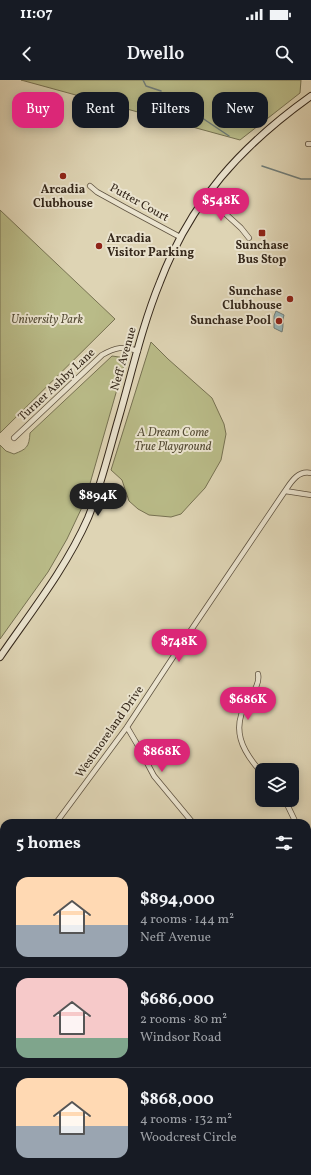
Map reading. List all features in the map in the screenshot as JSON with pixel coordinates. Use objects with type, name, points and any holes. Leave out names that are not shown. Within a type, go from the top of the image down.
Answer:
[{"type":"main road","name":"Neff Avenue","points":[[0,657],[63,566],[83,530],[100,485],[159,283],[180,237],[206,196],[226,170],[256,139],[311,96]]},
{"type":"street","name":"Putter Court","points":[[90,186],[97,192],[180,237]]},
{"type":"street","points":[[206,196],[241,228],[249,238]]},
{"type":"street","name":"Turner Ashby Lane","points":[[14,438],[102,355],[114,348],[127,347],[138,351]]},
{"type":"street","name":"Westmoreland Drive","points":[[59,819],[127,727],[285,491],[297,476],[304,472],[311,473]]},
{"type":"street","points":[[285,491],[311,495]]},
{"type":"street","points":[[255,765],[246,752],[241,739],[239,726],[242,710],[258,683],[258,674]]},
{"type":"street","points":[[127,727],[154,776],[190,819]]},
{"type":"street","points":[[288,807],[294,819]]},
{"type":"green space","points":[[21,80],[301,80],[300,93],[268,118],[268,92],[212,92],[212,128],[255,128],[240,140],[196,128],[204,128],[204,92],[137,92],[137,112],[129,110],[129,92],[72,92],[72,94]]},
{"type":"green space","name":"University Park","points":[[0,210],[115,319],[0,433]]},
{"type":"green space","name":"A Dream Come True Playground","points":[[151,342],[212,398],[224,424],[226,434],[221,460],[205,488],[181,514],[171,517],[149,515],[138,509],[129,501],[122,480],[111,470]]},
{"type":"green space","points":[[112,356],[126,358],[85,501],[67,539],[48,572],[0,639],[0,445],[6,451],[14,454],[25,449],[29,441],[30,433]]},
{"type":"water","name":"Sunchase Pool","points":[[276,311],[284,315],[282,332],[274,328],[274,316]]},
{"type":"waterway","points":[[143,80],[146,86],[161,91]]},
{"type":"waterway","points":[[204,119],[229,136]]},
{"type":"waterway","points":[[262,166],[301,179],[311,179]]},
{"type":"place","name":"Arcadia Clubhouse","points":[[63,176]]},
{"type":"place","name":"Sunchase Bus Stop","points":[[262,233]]},
{"type":"place","name":"Arcadia Visitor Parking","points":[[99,246]]},
{"type":"place","name":"Sunchase Clubhouse","points":[[290,299]]},
{"type":"place","name":"Sunchase Pool","points":[[279,321]]}]
